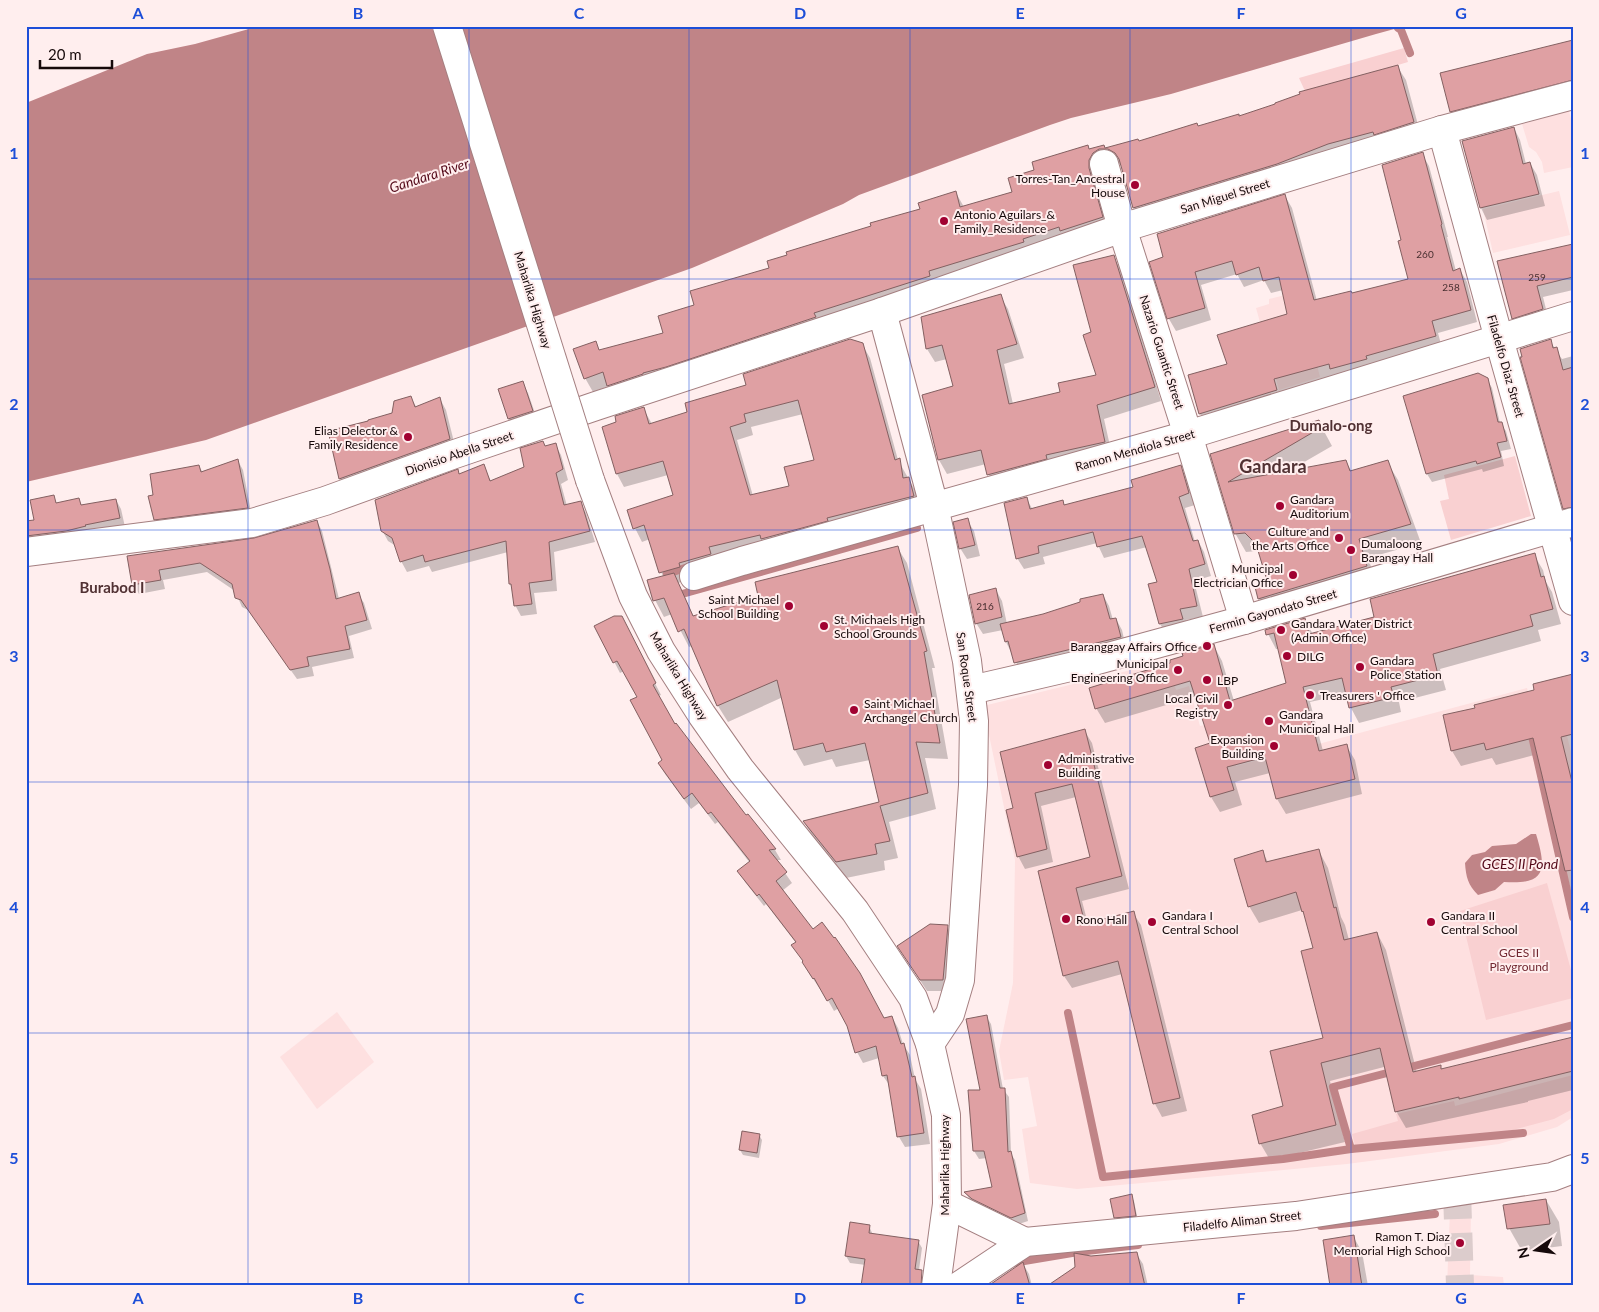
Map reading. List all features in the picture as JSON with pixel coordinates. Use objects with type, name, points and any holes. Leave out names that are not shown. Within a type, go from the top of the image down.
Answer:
[{"type":"street","name":"Maharlika Highway","points":[[447,26],[590,480],[633,596],[661,651],[702,715],[740,769],[855,911],[912,998],[930,1044],[946,1115],[946,1204],[936,1286]]},
{"type":"street","name":"San Miguel Street","points":[[882,312],[1122,228],[1442,130],[1573,96]]},
{"type":"street","name":"Filadelfo Diaz Street","points":[[1442,130],[1499,339],[1562,525],[1573,601]]},
{"type":"street","name":"Nazario Guantic Street","points":[[1104,164],[1122,228],[1188,435],[1244,620]]},
{"type":"street","name":"San Roque Street","points":[[882,312],[934,506],[967,661],[974,721],[973,786],[960,980],[950,1014],[930,1044]]},
{"type":"street","name":"Dionisio Abella Street","points":[[26,552],[244,524],[267,519],[325,501],[452,454],[882,312]]},
{"type":"street","name":"Ramon Mendiola Street","points":[[694,576],[1188,435],[1573,316]]},
{"type":"street","name":"Fermin Gayondato Street","points":[[971,690],[1079,665],[1244,620],[1562,525]]},
{"type":"street","name":"Filadelfo Aliman Street","points":[[958,1286],[1025,1242],[1296,1216],[1552,1177],[1573,1169]]},
{"type":"street","points":[[946,1204],[1025,1242]]},
{"type":"shaded area","points":[[1569,111],[1573,127],[1573,167],[1544,173],[1542,162],[1536,152],[1529,147],[1522,124]]},
{"type":"shaded area","points":[[1559,191],[1570,235],[1493,253],[1483,209]]},
{"type":"shaded area","points":[[1298,292],[1320,377],[1279,390],[1256,308],[1269,304],[1269,299]]},
{"type":"shaded area","points":[[1168,661],[1176,690],[1189,686],[1200,726],[1221,721],[1236,766],[1527,688],[1536,721],[1562,716],[1573,760],[1573,1117],[1557,1127],[1499,1144],[1347,1164],[1077,1189],[1030,1183],[1022,1129],[1037,1126],[1028,1077],[1004,1080],[999,1051],[1013,983],[1015,860],[983,706]]},
{"type":"shaded area","points":[[337,1012],[374,1062],[317,1109],[280,1057]]},
{"type":"shaded area","name":"Ramon T. Diaz Memorial High School","points":[[1471,1210],[1470,1275],[1503,1277],[1504,1286],[1447,1286],[1450,1211]]},
{"type":"green space","points":[[1404,48],[1408,62],[1398,65],[1305,91],[1299,78]]},
{"type":"green space","points":[[1515,456],[1531,516],[1451,540],[1440,501],[1449,499],[1444,475]]},
{"type":"green space","name":"GCES II Playground","points":[[1547,883],[1573,977],[1573,998],[1486,1020],[1460,911]]},
{"type":"green space","points":[[1573,1075],[1573,1109],[1554,1119],[1509,1131],[1355,1145],[1352,1134],[1398,1121],[1396,1114],[1454,1101],[1455,1106]]},
{"type":"water","name":"Gandara River","points":[[260,26],[1413,26],[1376,34],[1171,94],[1071,118],[859,195],[843,204],[692,268],[206,440],[26,482],[26,103],[147,54],[195,44]]},
{"type":"water","name":"GCES II Pond","points":[[1531,834],[1536,834],[1540,847],[1542,866],[1540,873],[1528,881],[1504,882],[1495,890],[1478,895],[1468,880],[1465,863],[1472,855],[1485,852],[1492,846],[1516,844]]},
{"type":"building","points":[[1573,40],[1573,80],[1450,112],[1440,73]]},
{"type":"building","points":[[1398,65],[1414,122],[1374,135],[1373,132],[1328,144],[1277,164],[1133,208],[1119,159],[1115,153],[1108,149],[1099,149],[1093,153],[1089,160],[1089,168],[1103,217],[1060,231],[1059,227],[1023,239],[1024,242],[929,271],[930,276],[814,313],[816,317],[607,386],[603,372],[584,379],[573,349],[596,341],[599,350],[663,333],[658,316],[694,305],[690,291],[769,268],[767,261],[787,255],[786,252],[871,226],[870,223],[920,209],[918,203],[956,191],[960,207],[1012,192],[1008,178],[1034,170],[1032,162],[1088,145],[1089,149],[1104,145],[1105,148],[1138,139],[1139,141],[1197,123],[1198,126],[1239,114],[1239,116],[1300,94],[1299,92]]},
{"type":"building","points":[[1514,127],[1523,164],[1530,162],[1539,194],[1480,208],[1462,141]]},
{"type":"building","points":[[1423,152],[1453,271],[1460,268],[1471,310],[1432,321],[1436,336],[1366,356],[1367,359],[1330,369],[1329,364],[1274,379],[1277,390],[1199,414],[1188,375],[1227,364],[1217,335],[1287,314],[1279,277],[1263,281],[1259,267],[1236,275],[1232,261],[1195,272],[1205,308],[1167,319],[1149,262],[1163,257],[1157,234],[1285,194],[1314,300],[1408,279],[1398,241],[1401,240],[1382,165]]},
{"type":"building","points":[[1573,244],[1573,277],[1537,286],[1543,309],[1512,319],[1497,261]]},
{"type":"building","points":[[1114,255],[1155,387],[1097,405],[1105,442],[1046,455],[1047,459],[987,475],[981,450],[938,460],[922,395],[953,386],[942,345],[926,349],[921,317],[1001,294],[1017,344],[997,350],[1009,404],[1060,392],[1058,383],[1096,375],[1083,335],[1091,332],[1073,265]]},
{"type":"building","points":[[850,339],[863,343],[895,460],[900,458],[903,478],[909,477],[914,496],[827,518],[828,521],[761,539],[760,535],[709,547],[711,554],[679,563],[680,567],[659,573],[644,525],[633,529],[627,510],[673,495],[663,461],[616,474],[602,427],[616,422],[615,416],[644,407],[649,424],[687,412],[685,403],[746,385],[743,374]],"holes":[[[798,400],[814,460],[784,467],[789,486],[750,495],[730,427],[746,422],[744,414]]]},
{"type":"building","points":[[1551,339],[1553,348],[1557,347],[1563,370],[1573,367],[1573,507],[1563,509],[1520,357],[1522,357],[1520,349]]},
{"type":"building","points":[[1478,373],[1488,378],[1498,422],[1502,422],[1507,441],[1497,443],[1501,457],[1477,464],[1476,461],[1426,474],[1403,396]]},
{"type":"building","points":[[523,381],[533,411],[508,419],[498,389]]},
{"type":"building","points":[[411,396],[415,407],[440,397],[450,439],[339,479],[328,431],[392,413],[394,401]]},
{"type":"building","points":[[1319,420],[1322,427],[1228,482],[1346,460],[1350,471],[1388,460],[1411,524],[1359,539],[1367,566],[1258,599],[1255,587],[1268,584],[1256,544],[1245,533],[1234,534],[1210,454]]},
{"type":"building","points":[[543,441],[545,446],[556,443],[563,469],[556,473],[564,505],[581,501],[590,531],[549,542],[552,580],[529,583],[532,604],[514,606],[511,584],[509,584],[506,541],[425,562],[423,555],[400,562],[392,538],[381,531],[375,500],[458,469],[459,474],[484,464],[490,481],[524,467],[520,448]]},
{"type":"building","points":[[238,459],[248,508],[154,520],[148,496],[153,495],[150,474],[199,465],[201,472]]},
{"type":"building","points":[[1181,465],[1189,493],[1179,497],[1193,541],[1198,540],[1205,564],[1189,569],[1197,606],[1180,609],[1183,619],[1159,624],[1148,584],[1157,582],[1142,536],[1097,547],[1093,532],[1038,546],[1039,553],[1016,559],[1004,503],[1027,497],[1030,509],[1063,500],[1064,505],[1133,487],[1131,480]]},
{"type":"building","points":[[54,495],[56,503],[79,498],[81,505],[116,499],[120,518],[66,531],[26,536],[26,521],[34,520],[30,500]]},
{"type":"building","points":[[968,518],[975,545],[959,549],[953,522]]},
{"type":"building","points":[[317,520],[336,599],[359,592],[367,620],[345,626],[350,649],[307,657],[309,666],[290,670],[241,600],[235,598],[232,584],[200,563],[159,570],[161,580],[132,585],[127,556],[254,538]]},
{"type":"building","points":[[898,546],[927,651],[924,652],[940,743],[916,742],[928,793],[880,806],[890,841],[875,844],[877,854],[836,862],[803,821],[879,802],[865,743],[826,752],[823,743],[794,750],[777,680],[717,706],[684,629],[678,632],[664,598],[653,601],[647,580],[674,573],[693,616],[758,596],[755,582]]},
{"type":"building","points":[[1535,553],[1541,577],[1544,576],[1553,609],[1530,615],[1533,626],[1433,654],[1438,675],[1391,687],[1394,697],[1349,708],[1342,678],[1303,687],[1319,751],[1347,744],[1355,779],[1276,799],[1265,757],[1227,767],[1234,790],[1210,797],[1195,748],[1210,743],[1190,681],[1095,709],[1089,688],[1170,663],[1170,660],[1183,656],[1182,653],[1214,644],[1230,701],[1286,683],[1274,633],[1266,635],[1265,630],[1305,618],[1309,634],[1374,617],[1370,599]]},
{"type":"building","points":[[996,588],[1002,617],[975,624],[969,595]]},
{"type":"building","points":[[1103,594],[1110,619],[1116,618],[1121,637],[1014,663],[1008,641],[1005,642],[1000,624],[1043,614],[1080,602],[1080,599]]},
{"type":"building","points":[[614,616],[622,616],[656,683],[653,685],[675,724],[746,815],[748,814],[776,849],[769,850],[787,872],[776,881],[813,929],[822,922],[835,937],[860,973],[884,1018],[892,1016],[901,1044],[904,1043],[912,1077],[915,1076],[924,1133],[897,1137],[887,1075],[882,1076],[876,1046],[855,1053],[847,1026],[832,998],[827,1001],[814,978],[791,945],[796,942],[759,894],[757,896],[737,871],[750,861],[711,812],[708,814],[692,793],[684,799],[658,763],[662,760],[630,700],[637,697],[617,661],[613,663],[594,626]]},
{"type":"building","points":[[1573,674],[1573,734],[1561,737],[1573,786],[1573,870],[1565,871],[1533,738],[1486,750],[1484,743],[1451,751],[1443,715],[1475,708],[1474,705],[1534,690],[1533,684]]},
{"type":"building","points":[[1085,729],[1122,876],[1076,888],[1085,924],[1134,911],[1180,1098],[1153,1104],[1118,961],[1063,976],[1038,871],[1090,857],[1072,784],[1035,793],[1047,849],[1017,857],[1006,810],[1013,808],[1000,752]]},
{"type":"building","points":[[1319,849],[1344,940],[1377,932],[1413,1072],[1441,1065],[1441,1069],[1573,1037],[1573,1071],[1459,1099],[1459,1097],[1395,1112],[1380,1048],[1321,1063],[1336,1125],[1259,1144],[1252,1115],[1283,1106],[1270,1051],[1323,1038],[1301,951],[1313,948],[1296,892],[1248,907],[1234,859],[1263,850],[1266,862]]},
{"type":"building","points":[[930,924],[948,925],[943,980],[920,980],[897,946]]},
{"type":"building","points":[[987,1015],[1000,1088],[1005,1088],[1008,1152],[1011,1151],[1025,1213],[1011,1218],[972,1199],[964,1192],[992,1187],[984,1151],[973,1151],[968,1090],[980,1090],[966,1019]]},
{"type":"building","points":[[742,1131],[760,1134],[757,1153],[739,1150]]},
{"type":"building","points":[[1132,1194],[1136,1216],[1114,1218],[1110,1199]]},
{"type":"building","points":[[1546,1199],[1550,1224],[1507,1229],[1503,1205]]},
{"type":"building","points":[[850,1222],[870,1225],[869,1233],[919,1240],[915,1269],[922,1270],[921,1286],[861,1286],[865,1259],[845,1256]]},
{"type":"building","points":[[1354,1235],[1362,1286],[1330,1286],[1323,1240]]},
{"type":"building","points":[[1137,1252],[1145,1286],[1047,1286],[1075,1267],[1074,1253],[1091,1256]]},
{"type":"building","points":[[1023,1262],[1030,1286],[988,1286]]},
{"type":"waterway","points":[[1398,28],[1401,30],[1410,53]]},
{"type":"waterway","points":[[675,596],[917,528]]},
{"type":"waterway","points":[[667,574],[691,566]]},
{"type":"waterway","points":[[1532,736],[1573,917]]},
{"type":"waterway","points":[[1068,1013],[1103,1177],[1283,1159],[1351,1149],[1523,1133]]},
{"type":"waterway","points":[[1351,1149],[1333,1087],[1573,1025]]},
{"type":"waterway","points":[[1321,1226],[1435,1214]]},
{"type":"waterway","points":[[1013,1263],[1078,1252],[1138,1245]]},
{"type":"tunnel","points":[[1457,1191],[1460,1286]]},
{"type":"place","name":"Torres-Tan_Ancestral House","points":[[1135,185]]},
{"type":"place","name":"Antonio Aguilars_& Family_Residence","points":[[944,221]]},
{"type":"place","name":"Elias Delector & Family Residence","points":[[408,437]]},
{"type":"place","name":"Gandara Auditorium","points":[[1280,506]]},
{"type":"place","name":"Culture and the Arts Office","points":[[1339,538]]},
{"type":"place","name":"Dumaloong Barangay Hall","points":[[1351,550]]},
{"type":"place","name":"Municipal Electrician Office","points":[[1293,575]]},
{"type":"place","name":"Saint Michael School Building","points":[[789,606]]},
{"type":"place","name":"St. Michaels High School Grounds","points":[[824,626]]},
{"type":"place","name":"Gandara Water District (Admin Office)","points":[[1281,630]]},
{"type":"place","name":"Baranggay Affairs Office","points":[[1207,646]]},
{"type":"place","name":"DILG","points":[[1287,656]]},
{"type":"place","name":"Gandara Police Station","points":[[1360,667]]},
{"type":"place","name":"Municipal Engineering Office","points":[[1178,670]]},
{"type":"place","name":"LBP","points":[[1207,680]]},
{"type":"place","name":"Treasurers ' Office","points":[[1310,695]]},
{"type":"place","name":"Local Civil Registry","points":[[1228,705]]},
{"type":"place","name":"Saint Michael Archangel Church","points":[[854,710]]},
{"type":"place","name":"Gandara Municipal Hall","points":[[1269,721]]},
{"type":"place","name":"Expansion Building","points":[[1274,746]]},
{"type":"place","name":"Administrative Building","points":[[1048,765]]},
{"type":"place","name":"Rono Hall","points":[[1066,919]]},
{"type":"place","name":"Gandara I Central School","points":[[1152,922]]},
{"type":"place","name":"Gandara II Central School","points":[[1431,922]]},
{"type":"place","name":"Ramon T. Diaz Memorial High School","points":[[1460,1243]]},
{"type":"district","name":"Dumalo-ong","points":[[1331,425]]},
{"type":"district","name":"Gandara","points":[[1273,466]]},
{"type":"district","name":"Burabod I","points":[[112,587]]}]
